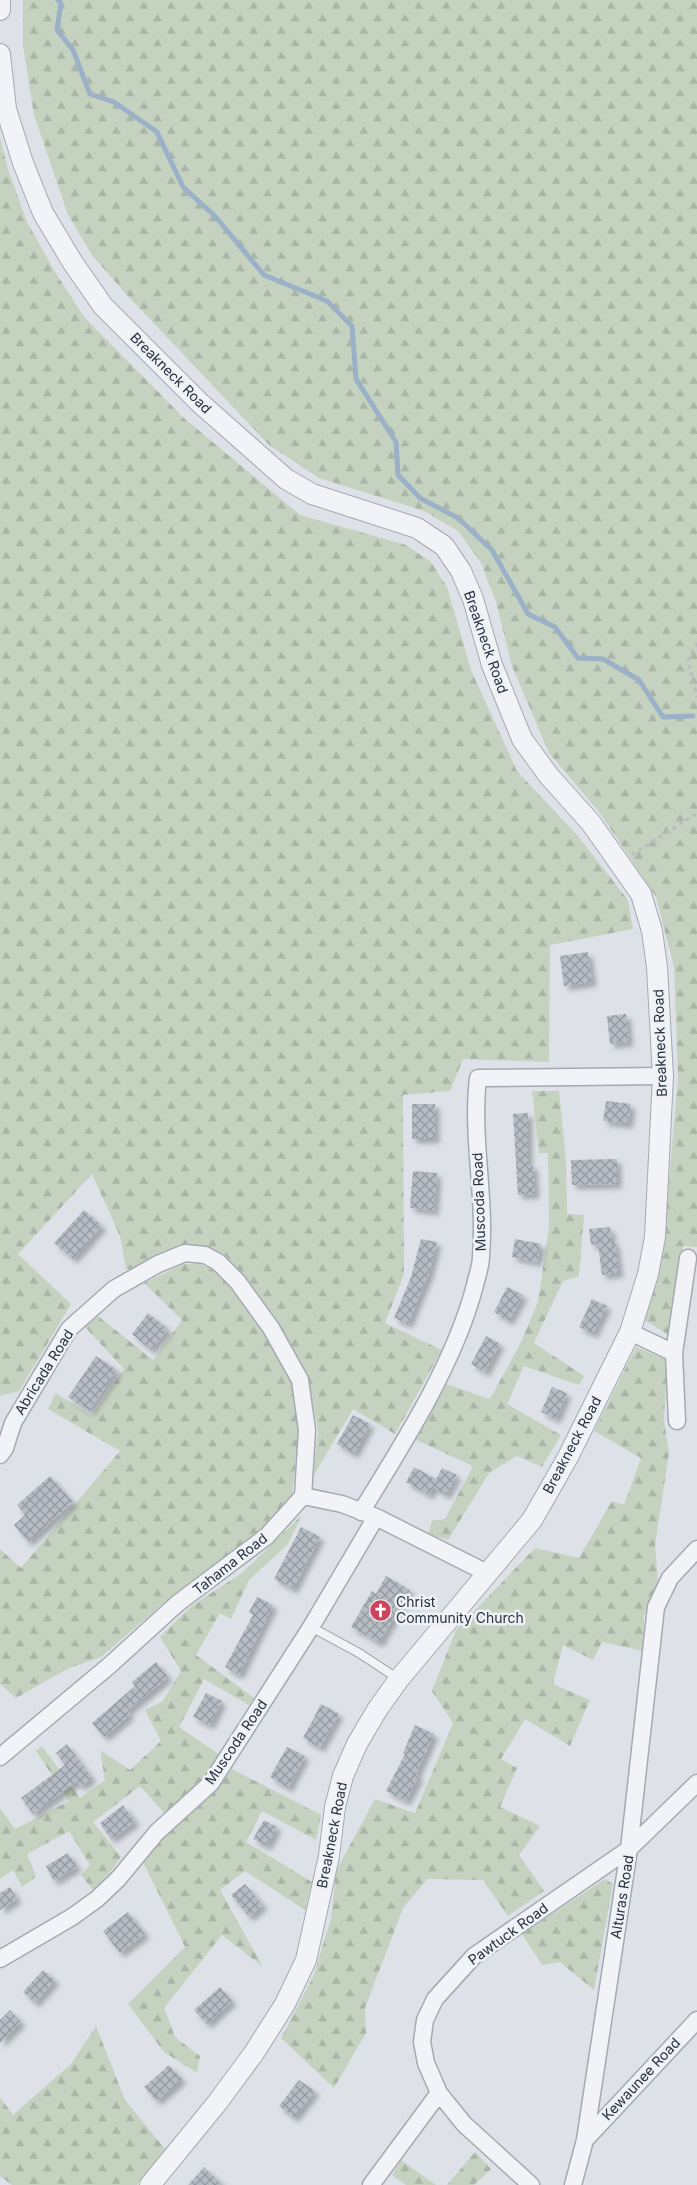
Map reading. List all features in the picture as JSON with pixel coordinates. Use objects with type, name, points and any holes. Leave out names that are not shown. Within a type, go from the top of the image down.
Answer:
[{"type":"street","points":[[0,0],[0,10]]},
{"type":"street","name":"Breakneck Road","points":[[0,54],[6,109],[23,163],[43,213],[73,263],[103,306],[200,403],[286,479],[312,494],[417,528],[444,546],[461,570],[473,599],[492,665],[522,739],[548,776],[591,823],[641,894],[652,931],[657,967],[663,1076],[654,1238],[648,1274],[630,1332],[568,1457],[532,1520],[399,1680],[377,1710],[357,1744],[343,1776],[335,1808],[329,1856],[314,1931],[306,1960],[285,2004],[254,2053],[217,2103],[150,2185]]},
{"type":"street","name":"Muscoda Road","points":[[0,1959],[72,1917],[97,1899],[118,1879],[157,1832],[211,1783],[311,1627],[369,1514],[399,1450],[450,1354],[468,1311],[481,1258],[475,1105],[478,1078],[663,1076]]},
{"type":"street","name":"Abricada Road","points":[[0,1455],[5,1448],[6,1420],[69,1329],[114,1288],[158,1264],[185,1254],[205,1255],[218,1262],[238,1281],[271,1328],[300,1380],[307,1430],[303,1496]]},
{"type":"street","points":[[677,1421],[674,1353],[688,1258]]},
{"type":"street","points":[[630,1332],[674,1353]]},
{"type":"street","points":[[303,1496],[342,1504],[369,1514],[486,1573]]},
{"type":"street","name":"Tahama Road","points":[[0,1757],[110,1665],[178,1603],[267,1536],[303,1496]]},
{"type":"street","name":"Alturas Road","points":[[573,2185],[585,2140],[629,1849],[656,1607],[670,1578],[697,1549]]},
{"type":"street","name":"Pawtuck Road","points":[[530,2185],[464,2124],[439,2093],[426,2063],[422,2042],[425,2020],[435,1999],[474,1956],[629,1849],[697,1783]]},
{"type":"street","name":"Kewaunee Road","points":[[585,2140],[697,2020]]},
{"type":"street","points":[[371,2185],[439,2093]]},
{"type":"lane","points":[[311,1627],[359,1653],[399,1680]]},
{"type":"path","points":[[697,643],[688,660],[697,697]]},
{"type":"path","points":[[619,863],[697,813]]},
{"type":"green space","points":[[23,0],[697,0],[697,1247],[683,1246],[669,1335],[644,1320],[653,1294],[664,1239],[678,1077],[674,967],[656,897],[600,813],[549,753],[512,666],[496,602],[481,563],[458,531],[424,511],[319,478],[269,445],[126,294],[92,255],[68,215],[34,115],[23,45]]},
{"type":"green space","points":[[0,138],[8,169],[27,222],[55,272],[85,318],[184,418],[300,515],[406,545],[431,562],[447,587],[471,670],[517,771],[577,835],[628,900],[633,929],[550,945],[549,1062],[463,1059],[450,1091],[403,1095],[404,1274],[385,1323],[442,1350],[395,1434],[353,1409],[313,1477],[318,1431],[308,1375],[251,1284],[224,1254],[208,1247],[184,1246],[136,1269],[126,1269],[120,1236],[92,1174],[18,1254],[71,1304],[19,1391],[0,1396]]},
{"type":"green space","points":[[532,1091],[559,1091],[566,1160],[567,1214],[584,1215],[579,1276],[563,1281],[534,1343],[584,1376],[579,1385],[524,1366],[507,1404],[561,1435],[542,1467],[517,1456],[489,1473],[448,1540],[428,1534],[432,1521],[445,1519],[473,1466],[416,1440],[446,1384],[490,1399],[520,1344],[538,1302],[549,1226],[548,1153],[539,1153]]},
{"type":"green space","points":[[183,1264],[200,1264],[217,1272],[240,1295],[293,1381],[299,1426],[292,1497],[259,1532],[172,1596],[101,1657],[67,1669],[16,1698],[0,1684],[0,1549],[21,1568],[120,1451],[48,1409],[56,1393],[92,1416],[124,1369],[85,1327],[98,1316],[153,1360],[182,1320],[144,1283]]},
{"type":"green space","points":[[636,1347],[667,1360],[664,1420],[669,1453],[655,1545],[658,1581],[644,1616],[643,1651],[602,1642],[593,1660],[563,1645],[553,1684],[590,1700],[570,1746],[525,1719],[501,1759],[517,1768],[500,1807],[540,1826],[519,1855],[544,1891],[508,1916],[483,1880],[427,1879],[403,1908],[365,2008],[366,2033],[334,2088],[281,2038],[313,1977],[331,1919],[336,1871],[375,1799],[415,1813],[453,1723],[432,1691],[456,1630],[535,1548],[579,1558],[612,1501],[624,1505],[641,1458],[594,1431]]},
{"type":"green space","points":[[302,1515],[288,1544],[249,1580],[231,1619],[220,1613],[196,1655],[254,1698],[249,1705],[204,1679],[179,1727],[220,1755],[205,1778],[166,1815],[140,1786],[93,1822],[121,1857],[93,1890],[81,1875],[90,1865],[69,1831],[27,1854],[36,1877],[22,1887],[13,1870],[0,1879],[0,1808],[15,1829],[69,1801],[36,1751],[42,1746],[80,1798],[105,1780],[100,1750],[130,1770],[161,1741],[145,1710],[163,1701],[181,1671],[160,1637],[190,1607],[242,1573]]},
{"type":"green space","points":[[232,1769],[321,1815],[316,1840],[262,1811],[246,1842],[312,1882],[305,1910],[245,1871],[220,1890],[263,1967],[222,1935],[164,2008],[175,2037],[200,2056],[197,2073],[164,2052],[128,2004],[185,1947],[142,1860],[157,1841],[209,1797]]},
{"type":"green space","points":[[605,1879],[613,1884],[594,1990],[560,1962],[542,1965],[522,1934]]},
{"type":"green space","points":[[96,2026],[125,2100],[165,2149],[137,2185],[12,2185],[0,2176],[0,2097],[13,2115],[71,2064]]},
{"type":"green space","points":[[475,2152],[491,2169],[474,2185],[447,2185]]},
{"type":"green space","points":[[401,2160],[436,2185],[406,2185],[392,2175]]},
{"type":"building","points":[[588,952],[592,982],[564,986],[560,956]]},
{"type":"building","points":[[626,1014],[629,1042],[610,1044],[607,1016]]},
{"type":"building","points":[[606,1101],[631,1104],[628,1124],[603,1121]]},
{"type":"building","points":[[412,1104],[435,1104],[435,1139],[412,1139]]},
{"type":"building","points":[[528,1113],[528,1165],[533,1165],[535,1194],[518,1195],[513,1114]]},
{"type":"building","points":[[617,1159],[617,1184],[572,1185],[571,1160]]},
{"type":"building","points":[[413,1171],[437,1173],[434,1211],[410,1208]]},
{"type":"building","points":[[84,1210],[102,1226],[73,1259],[54,1243]]},
{"type":"building","points":[[610,1227],[612,1242],[615,1242],[619,1273],[602,1275],[598,1244],[591,1245],[589,1229]]},
{"type":"building","points":[[421,1239],[437,1242],[429,1273],[408,1324],[394,1318],[411,1277]]},
{"type":"building","points":[[515,1239],[541,1244],[537,1262],[512,1257]]},
{"type":"building","points":[[507,1287],[523,1295],[509,1321],[494,1312]]},
{"type":"building","points":[[592,1299],[607,1306],[593,1334],[579,1327]]},
{"type":"building","points":[[148,1313],[168,1329],[151,1350],[132,1334]]},
{"type":"building","points":[[486,1336],[500,1344],[485,1372],[471,1364]]},
{"type":"building","points":[[96,1356],[117,1370],[89,1411],[68,1397]]},
{"type":"building","points":[[552,1387],[567,1393],[556,1419],[541,1412]]},
{"type":"building","points":[[353,1415],[370,1424],[354,1454],[337,1444]]},
{"type":"building","points":[[414,1467],[436,1479],[442,1468],[457,1475],[446,1495],[433,1487],[429,1495],[406,1482]]},
{"type":"building","points":[[50,1476],[73,1502],[28,1542],[14,1525],[25,1515],[17,1505]]},
{"type":"building","points":[[301,1527],[320,1537],[293,1589],[274,1579]]},
{"type":"building","name":"Christ Community Church","points":[[386,1576],[410,1590],[379,1643],[351,1627],[372,1591],[376,1594]]},
{"type":"building","points":[[257,1597],[273,1605],[239,1675],[225,1667],[253,1615],[249,1612]]},
{"type":"building","points":[[156,1662],[168,1677],[127,1711],[130,1715],[104,1737],[92,1723],[135,1686],[132,1682]]},
{"type":"building","points":[[206,1693],[222,1701],[210,1725],[193,1717]]},
{"type":"building","points":[[321,1704],[339,1714],[320,1748],[303,1738]]},
{"type":"building","points":[[415,1725],[434,1734],[416,1774],[419,1776],[406,1801],[386,1791],[405,1754],[403,1753]]},
{"type":"building","points":[[67,1744],[92,1778],[81,1786],[77,1781],[33,1814],[21,1798],[65,1765],[56,1753]]},
{"type":"building","points":[[287,1747],[305,1756],[288,1788],[270,1777]]},
{"type":"building","points":[[123,1805],[135,1822],[111,1839],[100,1823]]},
{"type":"building","points":[[264,1820],[277,1827],[267,1846],[253,1839]]},
{"type":"building","points":[[68,1853],[77,1867],[54,1881],[46,1866]]},
{"type":"building","points":[[245,1884],[263,1905],[249,1917],[231,1895]]},
{"type":"building","points":[[10,1887],[17,1899],[0,1910],[0,1893]]},
{"type":"building","points":[[128,1912],[145,1934],[120,1953],[103,1931]]},
{"type":"building","points":[[43,1970],[55,1980],[35,2003],[23,1992]]},
{"type":"building","points":[[220,1987],[232,2001],[207,2024],[194,2010]]},
{"type":"building","points":[[10,2010],[21,2022],[0,2043],[0,2020]]},
{"type":"building","points":[[169,2065],[182,2079],[157,2101],[144,2087]]},
{"type":"building","points":[[299,2080],[315,2091],[294,2118],[279,2106]]},
{"type":"building","points":[[204,2167],[223,2185],[188,2185]]},
{"type":"waterway","points":[[58,0],[61,3],[57,30],[73,50],[90,94],[114,102],[157,132],[183,187],[215,216],[264,275],[327,301],[352,326],[356,379],[396,442],[398,475],[420,498],[458,518],[492,550],[528,614],[555,627],[578,658],[603,659],[639,680],[663,717],[693,716]]},
{"type":"place","name":"Christ Community Church","points":[[380,1610]]}]
